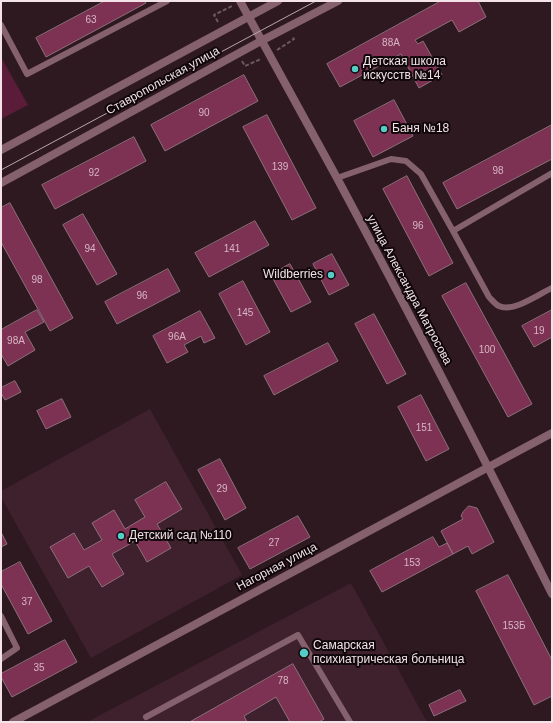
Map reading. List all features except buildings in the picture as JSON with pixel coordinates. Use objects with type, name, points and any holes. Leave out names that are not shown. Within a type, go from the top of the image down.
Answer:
[{"type":"street","name":"улица Александра Матросова","points":[[240,1],[337,178],[488,467],[552,594]]},
{"type":"street","name":"Ставропольская улица","points":[[1,150],[278,1]]},
{"type":"street","name":"Ставропольская улица","points":[[1,183],[261,41],[338,1]]},
{"type":"street","name":"Нагорная улица","points":[[16,721],[552,433]]},
{"type":"lane","points":[[1,25],[27,74],[167,1]]},
{"type":"lane","points":[[337,178],[391,159],[406,161],[421,174],[489,297],[498,305],[510,308],[517,306],[552,288]]},
{"type":"lane","points":[[453,231],[552,173]]},
{"type":"lane","points":[[1,616],[16,648],[1,659]]},
{"type":"lane","points":[[146,717],[298,635],[350,722]]},
{"type":"shaded area","points":[[1,57],[28,105],[1,119]]},
{"type":"shaded area","name":"Детский сад №110","points":[[150,409],[242,575],[91,658],[1,497],[1,491]]},
{"type":"shaded area","name":"Самарская психиатрическая больница","points":[[351,583],[427,722],[87,722]]},
{"type":"tram line","points":[[1,170],[316,1]]},
{"type":"place","name":"Детская школа искусств №14","points":[[355,69]]},
{"type":"place","name":"Баня №18","points":[[384,129]]},
{"type":"place","name":"Wildberries","points":[[331,275]]},
{"type":"place","name":"Детский сад №110","points":[[121,536]]},
{"type":"place","name":"Самарская психиатрическая больница","points":[[304,653]]}]
